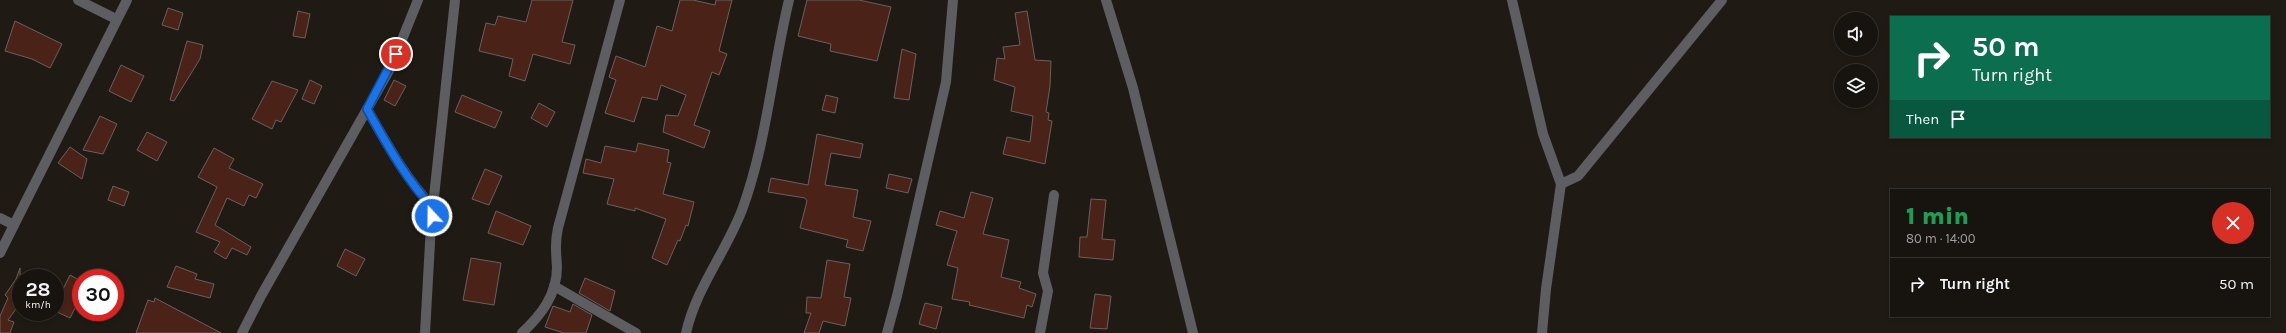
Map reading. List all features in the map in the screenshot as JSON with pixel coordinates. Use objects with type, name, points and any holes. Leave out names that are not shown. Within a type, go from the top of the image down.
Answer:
[{"type":"street","points":[[78,0],[116,19]]},
{"type":"street","points":[[0,253],[116,19],[127,0]]},
{"type":"street","points":[[242,333],[261,296],[391,67],[418,0]]},
{"type":"street","points":[[425,333],[433,208],[455,0]]},
{"type":"street","points":[[522,333],[539,317],[549,301],[554,286],[557,268],[555,244],[558,228],[620,0]]},
{"type":"street","points":[[686,333],[690,316],[708,274],[729,241],[742,209],[760,150],[789,0]]},
{"type":"street","points":[[886,333],[897,296],[946,82],[953,0]]},
{"type":"street","points":[[1106,0],[1133,88],[1193,333]]},
{"type":"street","points":[[1512,0],[1543,134],[1561,184],[1546,289],[1542,333]]},
{"type":"street","points":[[1561,184],[1578,176],[1722,0]]},
{"type":"street","points":[[367,109],[402,170],[415,188],[433,208]]},
{"type":"street","points":[[1040,333],[1048,290],[1044,273],[1054,195]]},
{"type":"street","points":[[0,218],[14,225]]},
{"type":"street","points":[[554,286],[636,333]]},
{"type":"building","points":[[532,0],[573,0],[562,42],[575,45],[570,64],[533,54],[525,81],[509,76],[513,59],[479,51],[486,23],[495,25],[498,16],[526,22]]},
{"type":"building","points":[[680,0],[693,0],[715,5],[716,0],[732,0],[719,51],[727,54],[719,75],[712,72],[694,125],[710,131],[704,148],[663,132],[666,115],[678,116],[686,95],[661,85],[657,100],[642,97],[634,122],[605,113],[616,80],[609,77],[616,56],[645,67],[657,26],[672,31]]},
{"type":"building","points":[[807,0],[859,0],[891,7],[877,61],[830,51],[831,44],[798,36]]},
{"type":"building","points":[[168,8],[183,13],[178,30],[162,25]]},
{"type":"building","points":[[298,11],[310,14],[305,38],[293,36]]},
{"type":"building","points":[[1027,11],[1035,60],[1051,61],[1050,86],[1046,112],[1049,113],[1048,120],[1052,121],[1045,164],[1003,154],[1007,137],[1030,142],[1033,116],[1011,111],[1015,87],[994,80],[997,58],[1005,59],[1003,47],[1020,45],[1015,13]]},
{"type":"building","points":[[15,21],[62,44],[50,68],[32,59],[5,51]]},
{"type":"building","points":[[187,41],[203,45],[200,59],[174,101],[170,100]]},
{"type":"building","points":[[902,49],[916,54],[909,100],[894,98]]},
{"type":"building","points":[[121,65],[144,76],[131,102],[109,91]]},
{"type":"building","points":[[310,80],[322,86],[314,104],[302,99]]},
{"type":"building","points":[[394,80],[406,86],[395,106],[384,100]]},
{"type":"building","points":[[272,81],[298,90],[281,122],[276,120],[272,129],[252,119]]},
{"type":"building","points":[[462,95],[502,112],[495,128],[455,112]]},
{"type":"building","points":[[826,95],[838,98],[835,113],[822,110]]},
{"type":"building","points":[[539,103],[555,112],[547,127],[531,118]]},
{"type":"building","points":[[100,116],[117,124],[103,154],[83,150]]},
{"type":"building","points":[[147,132],[167,142],[157,161],[137,150]]},
{"type":"building","points":[[817,134],[863,144],[860,158],[831,153],[825,185],[858,190],[853,217],[871,221],[863,251],[846,247],[848,240],[800,228],[807,201],[805,198],[768,192],[771,178],[808,185]]},
{"type":"building","points":[[638,143],[669,150],[667,162],[671,163],[663,194],[694,202],[688,226],[686,225],[680,241],[678,240],[667,265],[652,258],[666,219],[635,208],[635,211],[607,204],[614,179],[583,173],[586,159],[601,163],[605,146],[636,152]]},
{"type":"building","points":[[70,147],[87,159],[82,179],[58,163]]},
{"type":"building","points":[[214,148],[234,159],[229,168],[263,184],[256,198],[249,195],[244,206],[227,198],[215,225],[251,247],[247,255],[232,248],[226,259],[214,252],[220,242],[196,232],[217,187],[198,177]]},
{"type":"building","points":[[485,169],[502,176],[489,205],[472,199]]},
{"type":"building","points":[[889,174],[912,179],[908,193],[886,188]]},
{"type":"building","points":[[113,186],[129,192],[124,206],[108,200]]},
{"type":"building","points":[[971,192],[993,198],[983,234],[1009,240],[1001,277],[1021,282],[1019,288],[1036,294],[1032,307],[1027,305],[1024,318],[969,305],[970,302],[952,299],[958,268],[947,265],[957,231],[936,225],[940,211],[964,218]]},
{"type":"building","points":[[1091,199],[1106,200],[1102,239],[1115,240],[1113,260],[1079,257],[1080,237],[1087,237]]},
{"type":"building","points":[[496,211],[531,226],[523,245],[488,233]]},
{"type":"building","points":[[345,249],[365,259],[356,276],[337,266]]},
{"type":"building","points":[[471,258],[501,263],[494,305],[463,300]]},
{"type":"building","points":[[827,260],[850,264],[844,297],[851,298],[845,326],[823,321],[819,333],[804,333],[811,313],[806,313],[807,297],[821,298]]},
{"type":"building","points":[[176,266],[197,274],[195,279],[214,284],[210,298],[167,287]]},
{"type":"building","points":[[70,275],[72,276],[72,314],[70,318],[64,315],[64,287]]},
{"type":"building","points":[[585,278],[615,291],[610,311],[579,293]]},
{"type":"building","points":[[12,285],[12,315],[8,320],[14,322],[10,333],[0,333],[0,316],[8,298],[5,295]]},
{"type":"building","points":[[1095,294],[1111,296],[1107,329],[1090,328]]},
{"type":"building","points":[[155,298],[221,333],[136,333],[148,300],[154,302]]},
{"type":"building","points":[[925,303],[942,307],[936,329],[919,324]]},
{"type":"building","points":[[573,304],[592,315],[586,333],[564,333],[545,327],[553,306],[570,312]]},
{"type":"route","points":[[396,54],[391,67],[367,109],[402,170],[415,188],[433,208],[432,216]]}]
